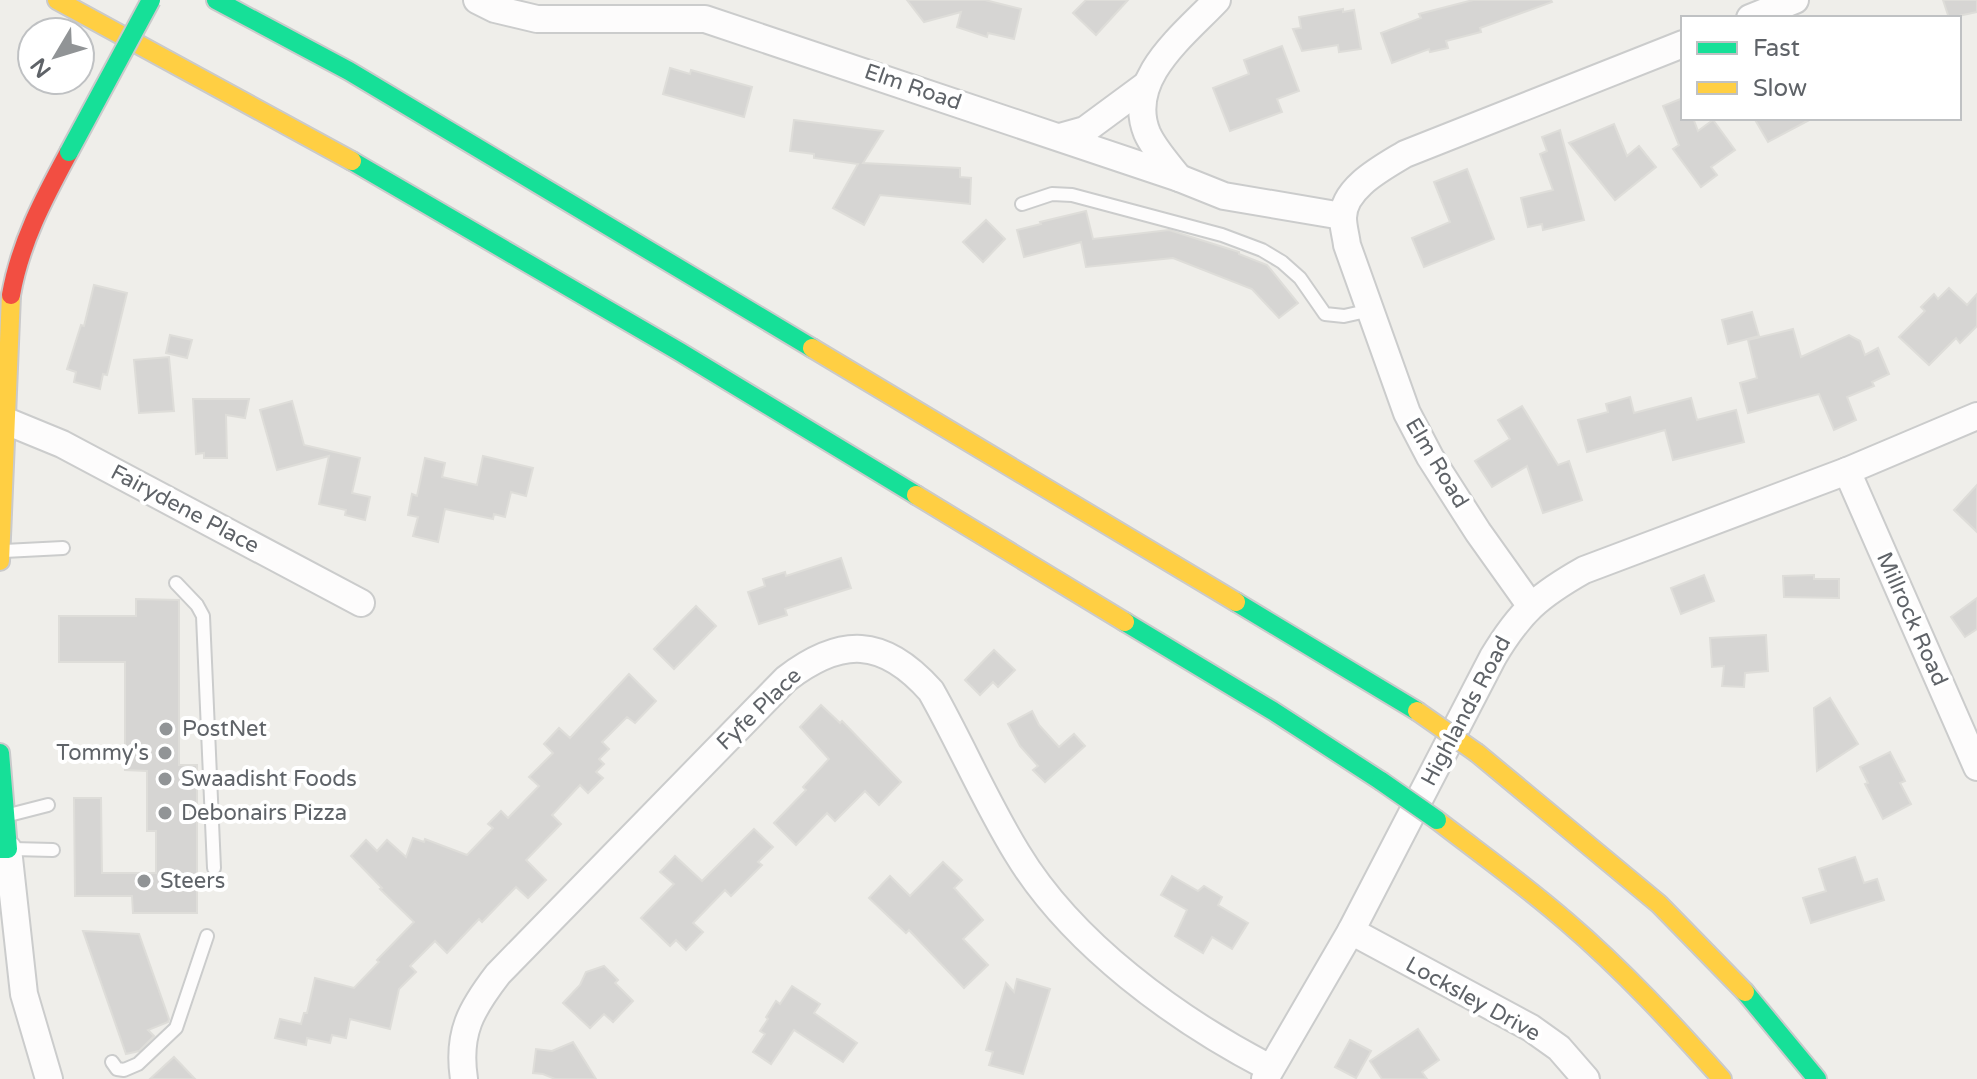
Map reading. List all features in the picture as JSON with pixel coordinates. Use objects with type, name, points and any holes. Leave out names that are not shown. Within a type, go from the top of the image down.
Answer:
[{"type":"main road","points":[[57,0],[310,136],[694,360],[1273,711],[1437,820],[1545,903],[1666,1016],[1722,1079]]},
{"type":"main road","points":[[0,561],[6,421],[3,350],[16,266],[37,211],[151,0]]},
{"type":"main road","points":[[216,0],[362,79],[1417,711],[1477,753],[1659,904],[1737,982],[1817,1079]]},
{"type":"main road","points":[[0,753],[4,849]]},
{"type":"street","name":"Elm Road","points":[[477,0],[495,9],[537,19],[705,19],[1060,137],[1224,196],[1342,216],[1347,245],[1407,413],[1478,532],[1530,605]]},
{"type":"street","points":[[1179,178],[1147,132],[1141,104],[1146,85],[1162,59],[1217,0]]},
{"type":"street","points":[[1755,16],[1795,0]]},
{"type":"street","points":[[1342,216],[1350,196],[1372,174],[1405,154],[1681,45]]},
{"type":"street","points":[[1060,137],[1085,130],[1146,85]]},
{"type":"street","name":"Highlands Road","points":[[1267,1074],[1351,931],[1493,657],[1512,625],[1530,605],[1553,587],[1584,570],[1847,471],[1977,416]]},
{"type":"street","name":"Fairydene Place","points":[[6,421],[62,444],[361,603]]},
{"type":"street","name":"Millrock Road","points":[[1847,471],[1977,767]]},
{"type":"street","name":"Fyfe Place","points":[[464,1079],[461,1059],[465,1029],[476,1003],[498,974],[786,679],[824,654],[860,648],[899,662],[915,672],[931,691],[1018,854],[1061,911],[1092,944],[1132,979],[1267,1074]]},
{"type":"street","points":[[4,849],[15,991]]},
{"type":"street","name":"Locksley Drive","points":[[1351,931],[1531,1028],[1559,1048],[1586,1079]]},
{"type":"street","points":[[0,935],[15,991],[49,1079]]},
{"type":"lane","points":[[1022,204],[1052,194],[1072,195],[1222,235],[1262,250],[1282,262],[1300,278],[1325,314],[1344,316],[1371,310]]},
{"type":"lane","points":[[1,551],[63,548]]},
{"type":"lane","points":[[176,583],[203,616],[214,868]]},
{"type":"lane","points":[[3,816],[48,805]]},
{"type":"lane","points":[[4,849],[53,850]]},
{"type":"lane","points":[[112,1062],[117,1069],[132,1068],[172,1034],[181,1017],[207,936]]},
{"type":"building","points":[[907,0],[985,0],[1021,9],[1014,39],[988,33],[987,37],[957,27],[961,12],[924,22]]},
{"type":"building","points":[[1086,0],[1128,0],[1096,35],[1073,13]]},
{"type":"building","points":[[1473,0],[1552,2],[1480,28],[1481,32],[1446,41],[1448,48],[1430,52],[1429,49],[1392,63],[1381,33],[1421,18],[1419,14]]},
{"type":"building","points":[[1943,0],[1977,0],[1977,12],[1948,16]]},
{"type":"building","points":[[1343,9],[1343,12],[1354,10],[1361,49],[1339,52],[1338,45],[1302,51],[1293,29],[1301,28],[1299,17]]},
{"type":"building","points":[[1282,46],[1299,91],[1277,99],[1282,112],[1230,131],[1213,88],[1249,74],[1244,60]]},
{"type":"building","points":[[670,68],[690,74],[691,70],[752,87],[744,117],[663,94]]},
{"type":"building","points":[[1681,99],[1681,120],[1694,120],[1698,131],[1713,120],[1735,150],[1711,167],[1717,175],[1701,187],[1673,149],[1679,145],[1663,106]]},
{"type":"building","points":[[794,120],[883,131],[863,163],[960,168],[960,177],[971,178],[970,204],[880,195],[864,225],[833,208],[858,164],[790,151]]},
{"type":"building","points":[[1755,120],[1809,120],[1768,142]]},
{"type":"building","points":[[1614,124],[1627,156],[1639,146],[1656,167],[1615,200],[1569,143]]},
{"type":"building","points":[[1560,130],[1584,220],[1543,230],[1542,224],[1528,227],[1521,198],[1553,190],[1540,154],[1547,151],[1542,137]]},
{"type":"building","points":[[1467,169],[1494,239],[1424,267],[1412,238],[1450,222],[1434,182]]},
{"type":"building","points":[[1086,211],[1093,239],[1169,230],[1239,252],[1267,265],[1298,303],[1279,318],[1252,289],[1173,258],[1086,267],[1081,242],[1024,257],[1017,230]]},
{"type":"building","points":[[986,220],[1005,239],[983,262],[963,242]]},
{"type":"building","points":[[94,285],[127,293],[107,375],[103,374],[100,389],[74,382],[76,372],[67,369],[81,325],[84,326]]},
{"type":"building","points":[[1949,288],[1967,305],[1977,294],[1977,326],[1960,343],[1956,338],[1929,365],[1899,337],[1925,311],[1921,307],[1934,294],[1938,299]]},
{"type":"building","points":[[1752,312],[1759,336],[1728,344],[1722,320]]},
{"type":"building","points":[[1793,329],[1801,357],[1849,335],[1860,341],[1865,355],[1878,348],[1889,374],[1872,382],[1874,386],[1847,397],[1856,420],[1834,430],[1819,394],[1748,413],[1740,383],[1757,378],[1748,340]]},
{"type":"building","points":[[170,335],[192,340],[187,358],[166,353]]},
{"type":"building","points":[[169,357],[174,411],[139,413],[134,360]]},
{"type":"building","points":[[1630,397],[1634,413],[1691,398],[1697,420],[1736,410],[1744,442],[1673,460],[1665,430],[1587,452],[1578,420],[1608,412],[1606,404]]},
{"type":"building","points":[[193,399],[249,399],[245,418],[226,415],[227,458],[204,458],[204,453],[196,454]]},
{"type":"building","points":[[292,401],[304,445],[360,458],[352,493],[370,497],[365,520],[345,515],[346,510],[319,504],[329,456],[277,470],[260,410]]},
{"type":"building","points":[[1522,406],[1558,465],[1569,461],[1582,500],[1543,513],[1527,466],[1492,487],[1475,461],[1510,439],[1498,420]]},
{"type":"building","points":[[483,456],[533,468],[526,496],[511,492],[505,517],[494,514],[493,519],[445,509],[438,542],[413,536],[418,517],[408,515],[412,494],[417,496],[425,458],[445,463],[442,477],[477,485]]},
{"type":"building","points":[[1977,485],[1977,532],[1954,510]]},
{"type":"building","points":[[841,558],[851,588],[785,609],[787,615],[759,624],[748,592],[765,586],[763,579],[785,572],[786,576]]},
{"type":"building","points":[[1704,575],[1714,601],[1681,614],[1671,588]]},
{"type":"building","points":[[1814,575],[1814,579],[1839,579],[1839,598],[1784,597],[1783,576]]},
{"type":"building","points":[[1977,598],[1977,629],[1965,637],[1951,617]]},
{"type":"building","points":[[136,599],[179,600],[179,765],[197,765],[197,913],[133,913],[132,896],[75,896],[74,798],[101,798],[102,873],[156,873],[156,831],[147,831],[147,771],[125,770],[125,662],[59,662],[59,616],[136,616]]},
{"type":"building","points":[[696,606],[716,626],[674,669],[654,649]]},
{"type":"building","points":[[1766,635],[1768,671],[1745,673],[1744,687],[1722,686],[1724,666],[1712,667],[1710,638]]},
{"type":"building","points":[[994,650],[1015,670],[998,687],[993,682],[980,695],[965,680]]},
{"type":"building","points":[[629,674],[656,701],[635,723],[627,717],[602,742],[609,749],[599,759],[604,764],[596,772],[603,778],[588,793],[580,785],[552,815],[561,824],[526,860],[546,880],[528,898],[516,887],[482,922],[479,919],[447,953],[435,941],[410,966],[416,972],[399,989],[390,1029],[350,1019],[346,1038],[332,1035],[330,1043],[307,1038],[306,1045],[275,1038],[280,1019],[301,1024],[304,1013],[307,1013],[315,978],[354,988],[414,922],[351,856],[366,840],[377,851],[387,840],[406,857],[413,838],[424,842],[425,839],[467,855],[493,828],[488,824],[501,811],[508,818],[539,786],[529,777],[553,753],[544,744],[559,728],[570,738]]},
{"type":"building","points":[[1830,698],[1858,744],[1817,771],[1814,708]]},
{"type":"building","points":[[821,705],[840,723],[842,721],[901,782],[879,805],[865,791],[835,821],[827,813],[796,845],[774,823],[806,790],[803,787],[829,759],[800,727]]},
{"type":"building","points":[[1032,711],[1039,725],[1059,747],[1074,734],[1085,746],[1045,782],[1033,770],[1038,766],[1020,746],[1008,724]]},
{"type":"building","points":[[1890,752],[1905,781],[1900,783],[1911,804],[1883,819],[1860,767]]},
{"type":"building","points":[[754,829],[773,847],[758,862],[762,865],[731,896],[725,890],[693,923],[703,932],[686,950],[676,940],[670,946],[641,918],[674,884],[660,872],[675,856],[702,881]]},
{"type":"building","points":[[1855,857],[1864,883],[1877,879],[1884,900],[1811,923],[1803,898],[1826,891],[1819,869]]},
{"type":"building","points":[[943,862],[962,880],[954,888],[983,920],[963,939],[988,965],[964,988],[909,930],[906,933],[869,898],[890,876],[910,896]]},
{"type":"building","points":[[1172,876],[1198,891],[1204,886],[1222,897],[1218,905],[1248,923],[1232,949],[1212,937],[1203,953],[1175,936],[1187,910],[1161,895]]},
{"type":"building","points":[[83,931],[139,934],[169,1019],[148,1030],[154,1036],[139,1051],[126,1054]]},
{"type":"building","points":[[604,966],[633,1001],[613,1022],[604,1014],[590,1028],[563,1003],[580,985],[586,972]]},
{"type":"building","points":[[1017,979],[1050,989],[1023,1074],[989,1065],[993,1052],[986,1050],[1006,983],[1014,992]]},
{"type":"building","points":[[792,986],[820,1004],[814,1013],[857,1043],[843,1062],[794,1030],[771,1064],[753,1052],[765,1034],[760,1031],[768,1019],[766,1017],[776,1001],[780,1004]]},
{"type":"building","points":[[1418,1029],[1439,1060],[1422,1072],[1427,1079],[1382,1079],[1370,1061]]},
{"type":"building","points":[[1350,1040],[1371,1051],[1356,1078],[1335,1067]]},
{"type":"building","points":[[573,1042],[596,1079],[555,1079],[533,1073],[536,1049],[552,1051]]},
{"type":"building","points":[[174,1057],[195,1079],[150,1079]]},
{"type":"traffic: fast","points":[[69,152],[151,0]]},
{"type":"traffic: fast","points":[[216,0],[349,71],[812,348]]},
{"type":"traffic: fast","points":[[352,161],[680,352],[916,495]]},
{"type":"traffic: fast","points":[[1236,602],[1417,711]]},
{"type":"traffic: fast","points":[[1125,622],[1273,711],[1381,781]]},
{"type":"traffic: fast","points":[[0,753],[8,849],[0,849]]},
{"type":"traffic: fast","points":[[1381,781],[1437,820]]},
{"type":"traffic: fast","points":[[1745,992],[1817,1079]]},
{"type":"traffic: slow","points":[[57,0],[352,161]]},
{"type":"traffic: slow","points":[[0,561],[11,295]]},
{"type":"traffic: slow","points":[[812,348],[1236,602]]},
{"type":"traffic: slow","points":[[916,495],[1125,622]]},
{"type":"traffic: slow","points":[[1417,711],[1477,753]]},
{"type":"traffic: slow","points":[[1477,753],[1659,904],[1745,992]]},
{"type":"traffic: slow","points":[[1437,820],[1588,940],[1722,1079]]},
{"type":"traffic: jam","points":[[11,295],[27,239],[69,152]]},
{"type":"place","name":"PostNet","points":[[166,729]]},
{"type":"place","name":"Tommy's","points":[[165,753]]},
{"type":"place","name":"Swaadisht Foods","points":[[165,779]]},
{"type":"place","name":"Debonairs Pizza","points":[[165,813]]},
{"type":"place","name":"Steers","points":[[144,881]]}]
